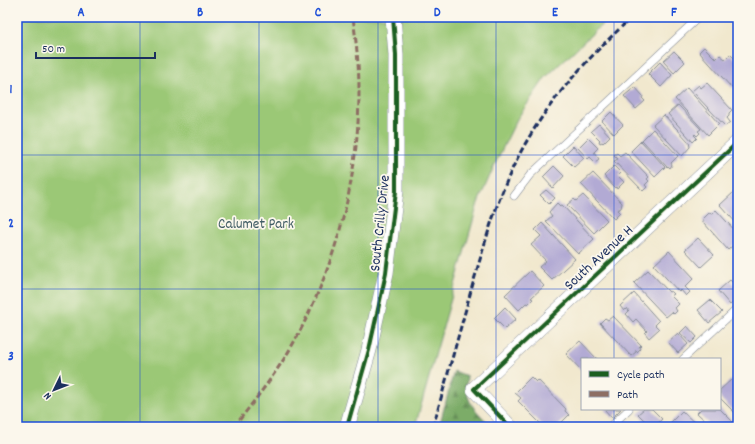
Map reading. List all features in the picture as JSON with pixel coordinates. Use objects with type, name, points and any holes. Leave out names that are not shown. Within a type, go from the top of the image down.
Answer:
[{"type":"street","name":"South Crilly Drive","points":[[347,427],[369,350],[386,273],[396,190],[396,55],[393,17]]},
{"type":"street","name":"South Avenue H","points":[[510,427],[474,389],[738,142]]},
{"type":"lane","points":[[514,196],[530,175],[699,17]]},
{"type":"lane","points":[[684,358],[738,308]]},
{"type":"lane","points":[[610,427],[628,410]]},
{"type":"green space","name":"Calumet Park","points":[[17,17],[610,17],[545,78],[517,119],[495,164],[478,203],[415,427],[17,427]]},
{"type":"green space","points":[[454,371],[467,376],[466,385],[469,399],[475,410],[492,427],[439,427]]},
{"type":"building","points":[[704,47],[716,59],[720,55],[725,59],[730,54],[738,62],[738,84],[732,88],[699,52]]},
{"type":"building","points":[[674,51],[685,62],[674,73],[663,61]]},
{"type":"building","points":[[660,62],[672,75],[661,87],[648,74]]},
{"type":"building","points":[[707,83],[732,110],[727,118],[730,122],[725,126],[692,91],[699,85],[701,88]]},
{"type":"building","points":[[635,87],[643,96],[642,98],[645,101],[636,109],[624,96]]},
{"type":"building","points":[[687,88],[719,124],[708,135],[675,99]]},
{"type":"building","points":[[678,105],[701,129],[698,131],[700,133],[697,136],[695,134],[694,135],[697,138],[693,142],[668,114]]},
{"type":"building","points":[[611,112],[623,125],[614,134],[602,121]]},
{"type":"building","points":[[664,115],[689,142],[690,147],[682,156],[653,125]]},
{"type":"building","points":[[599,124],[610,136],[603,143],[600,143],[600,140],[591,131]]},
{"type":"building","points":[[653,129],[678,156],[671,163],[672,165],[670,168],[668,166],[667,167],[642,140]]},
{"type":"building","points":[[588,138],[598,148],[594,152],[599,159],[595,162],[590,157],[588,159],[578,148]]},
{"type":"building","points":[[641,141],[665,167],[655,177],[631,151]]},
{"type":"building","points":[[573,146],[584,158],[574,167],[563,156]]},
{"type":"building","points":[[625,152],[649,177],[647,179],[649,181],[645,185],[647,187],[643,191],[614,161],[618,159],[614,155],[617,153],[620,156]]},
{"type":"building","points":[[554,166],[564,176],[553,188],[543,177]]},
{"type":"building","points":[[614,166],[621,173],[618,176],[624,182],[617,189],[604,176]]},
{"type":"building","points":[[593,173],[622,203],[621,208],[617,210],[620,213],[614,219],[581,184]]},
{"type":"building","points":[[546,190],[555,198],[549,204],[540,195]]},
{"type":"building","points":[[734,192],[738,196],[738,225],[720,205]]},
{"type":"building","points":[[583,195],[607,220],[594,233],[567,205],[574,199],[576,201]]},
{"type":"building","points":[[557,203],[560,206],[562,205],[594,239],[578,254],[546,221],[552,216],[549,212]]},
{"type":"building","points":[[716,210],[738,234],[738,241],[728,250],[703,222],[703,219],[709,213],[712,214]]},
{"type":"building","points":[[542,223],[575,259],[552,280],[539,267],[546,261],[531,245],[541,236],[535,230]]},
{"type":"building","points":[[698,238],[714,255],[701,267],[685,250]]},
{"type":"building","points":[[669,251],[694,278],[685,287],[690,292],[686,296],[681,290],[679,292],[654,265]]},
{"type":"building","points":[[648,270],[669,292],[671,291],[674,294],[671,296],[679,304],[675,308],[677,311],[674,314],[672,312],[666,317],[634,283]]},
{"type":"building","points":[[530,271],[544,286],[531,298],[533,299],[528,304],[526,303],[519,310],[505,295]]},
{"type":"building","points":[[730,280],[738,288],[738,298],[730,305],[718,291]]},
{"type":"building","points":[[634,293],[659,321],[655,325],[659,329],[649,338],[645,333],[647,331],[636,319],[633,322],[626,314],[629,311],[627,308],[624,311],[620,306]]},
{"type":"building","points":[[710,300],[722,312],[709,323],[698,310]]},
{"type":"building","points":[[505,307],[516,319],[505,329],[494,318]]},
{"type":"building","points":[[613,316],[641,345],[639,347],[640,349],[637,352],[636,350],[636,352],[631,356],[600,323],[605,318],[608,320]]},
{"type":"building","points":[[687,326],[697,337],[691,343],[680,333]]},
{"type":"building","points":[[678,333],[688,344],[678,353],[668,342]]},
{"type":"building","points":[[580,341],[596,358],[581,358],[581,370],[566,354]]},
{"type":"building","points":[[531,377],[536,382],[538,380],[566,409],[565,411],[569,415],[557,427],[544,427],[518,401],[521,398],[515,393]]},
{"type":"building","points":[[731,380],[738,387],[738,416],[721,399],[721,389]]},
{"type":"building","points":[[605,410],[620,410],[612,418]]},
{"type":"building","points":[[643,410],[653,410],[662,419],[654,427],[651,427],[638,414]]},
{"type":"building","points":[[700,410],[721,410],[737,426],[712,427],[697,413]]},
{"type":"building","points":[[682,411],[699,427],[672,427],[669,424]]},
{"type":"railway","points":[[433,427],[488,233],[500,197],[515,163],[535,128],[559,93],[601,47],[632,17]]},
{"type":"marked path","points":[[234,427],[270,380],[294,342],[314,301],[336,243],[351,183],[358,121],[359,90],[353,17]]},
{"type":"cycle path","points":[[347,427],[369,350],[386,273],[396,191],[396,55],[393,17]]},
{"type":"cycle path","points":[[510,427],[474,389],[738,142]]}]
